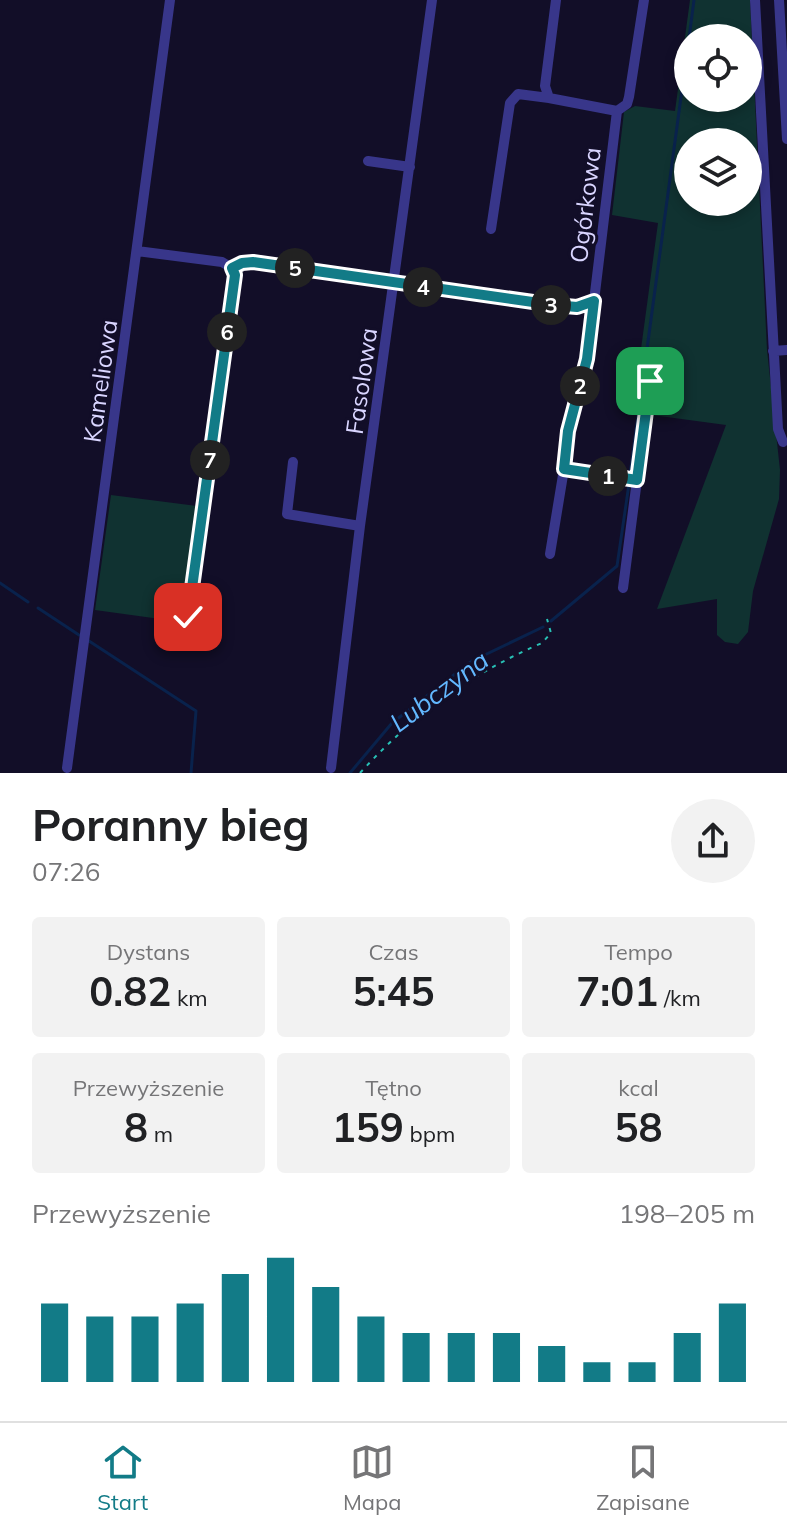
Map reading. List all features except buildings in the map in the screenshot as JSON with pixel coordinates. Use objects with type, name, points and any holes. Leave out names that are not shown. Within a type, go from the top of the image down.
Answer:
[{"type":"street","name":"Kameliowa","points":[[67,768],[170,0]]},
{"type":"street","name":"Fasolowa","points":[[331,768],[360,526],[432,0]]},
{"type":"street","points":[[549,98],[545,86],[556,0]]},
{"type":"street","name":"Ogórkowa","points":[[550,554],[568,431],[587,359],[617,111],[627,104],[629,97],[644,0]]},
{"type":"street","points":[[755,0],[773,351],[778,429],[783,442]]},
{"type":"street","points":[[779,0],[787,139]]},
{"type":"street","points":[[491,229],[510,103],[518,94],[617,111]]},
{"type":"street","points":[[368,161],[410,167]]},
{"type":"street","points":[[137,251],[222,262],[232,268],[235,275],[188,617]]},
{"type":"street","points":[[232,268],[253,262],[394,282]]},
{"type":"street","points":[[773,351],[787,350]]},
{"type":"street","points":[[623,588],[650,381]]},
{"type":"street","points":[[293,462],[287,514],[360,526]]},
{"type":"street","points":[[564,469],[637,480]]},
{"type":"path","points":[[394,282],[554,305],[577,307],[594,301]]},
{"type":"path","points":[[360,773],[387,743],[473,676],[542,643],[551,633],[547,619]]},
{"type":"green space","points":[[690,0],[750,0],[751,24],[687,24]]},
{"type":"green space","points":[[635,106],[674,112],[755,112],[756,128],[674,128],[674,216],[760,216],[767,350],[780,470],[779,499],[753,591],[748,632],[738,644],[725,642],[717,635],[717,599],[657,609],[726,425],[652,415],[654,396],[636,386],[658,223],[612,215],[624,112]]},
{"type":"green space","points":[[111,495],[197,506],[182,622],[95,610]]},
{"type":"waterway","name":"Lubczyna","points":[[691,24],[694,0]]},
{"type":"waterway","name":"Lubczyna","points":[[630,475],[679,112]]},
{"type":"waterway","name":"Lubczyna","points":[[551,621],[617,566],[629,484]]},
{"type":"waterway","points":[[0,583],[28,602]]},
{"type":"waterway","points":[[38,608],[79,635]]},
{"type":"waterway","name":"Lubczyna","points":[[350,773],[392,723],[472,661],[543,627]]},
{"type":"waterway","points":[[89,641],[196,711],[191,773]]},
{"type":"route","points":[[188,617],[235,275],[232,268],[253,262],[554,305],[577,307],[594,301],[587,359],[568,431],[564,469],[637,480],[650,381]]}]
